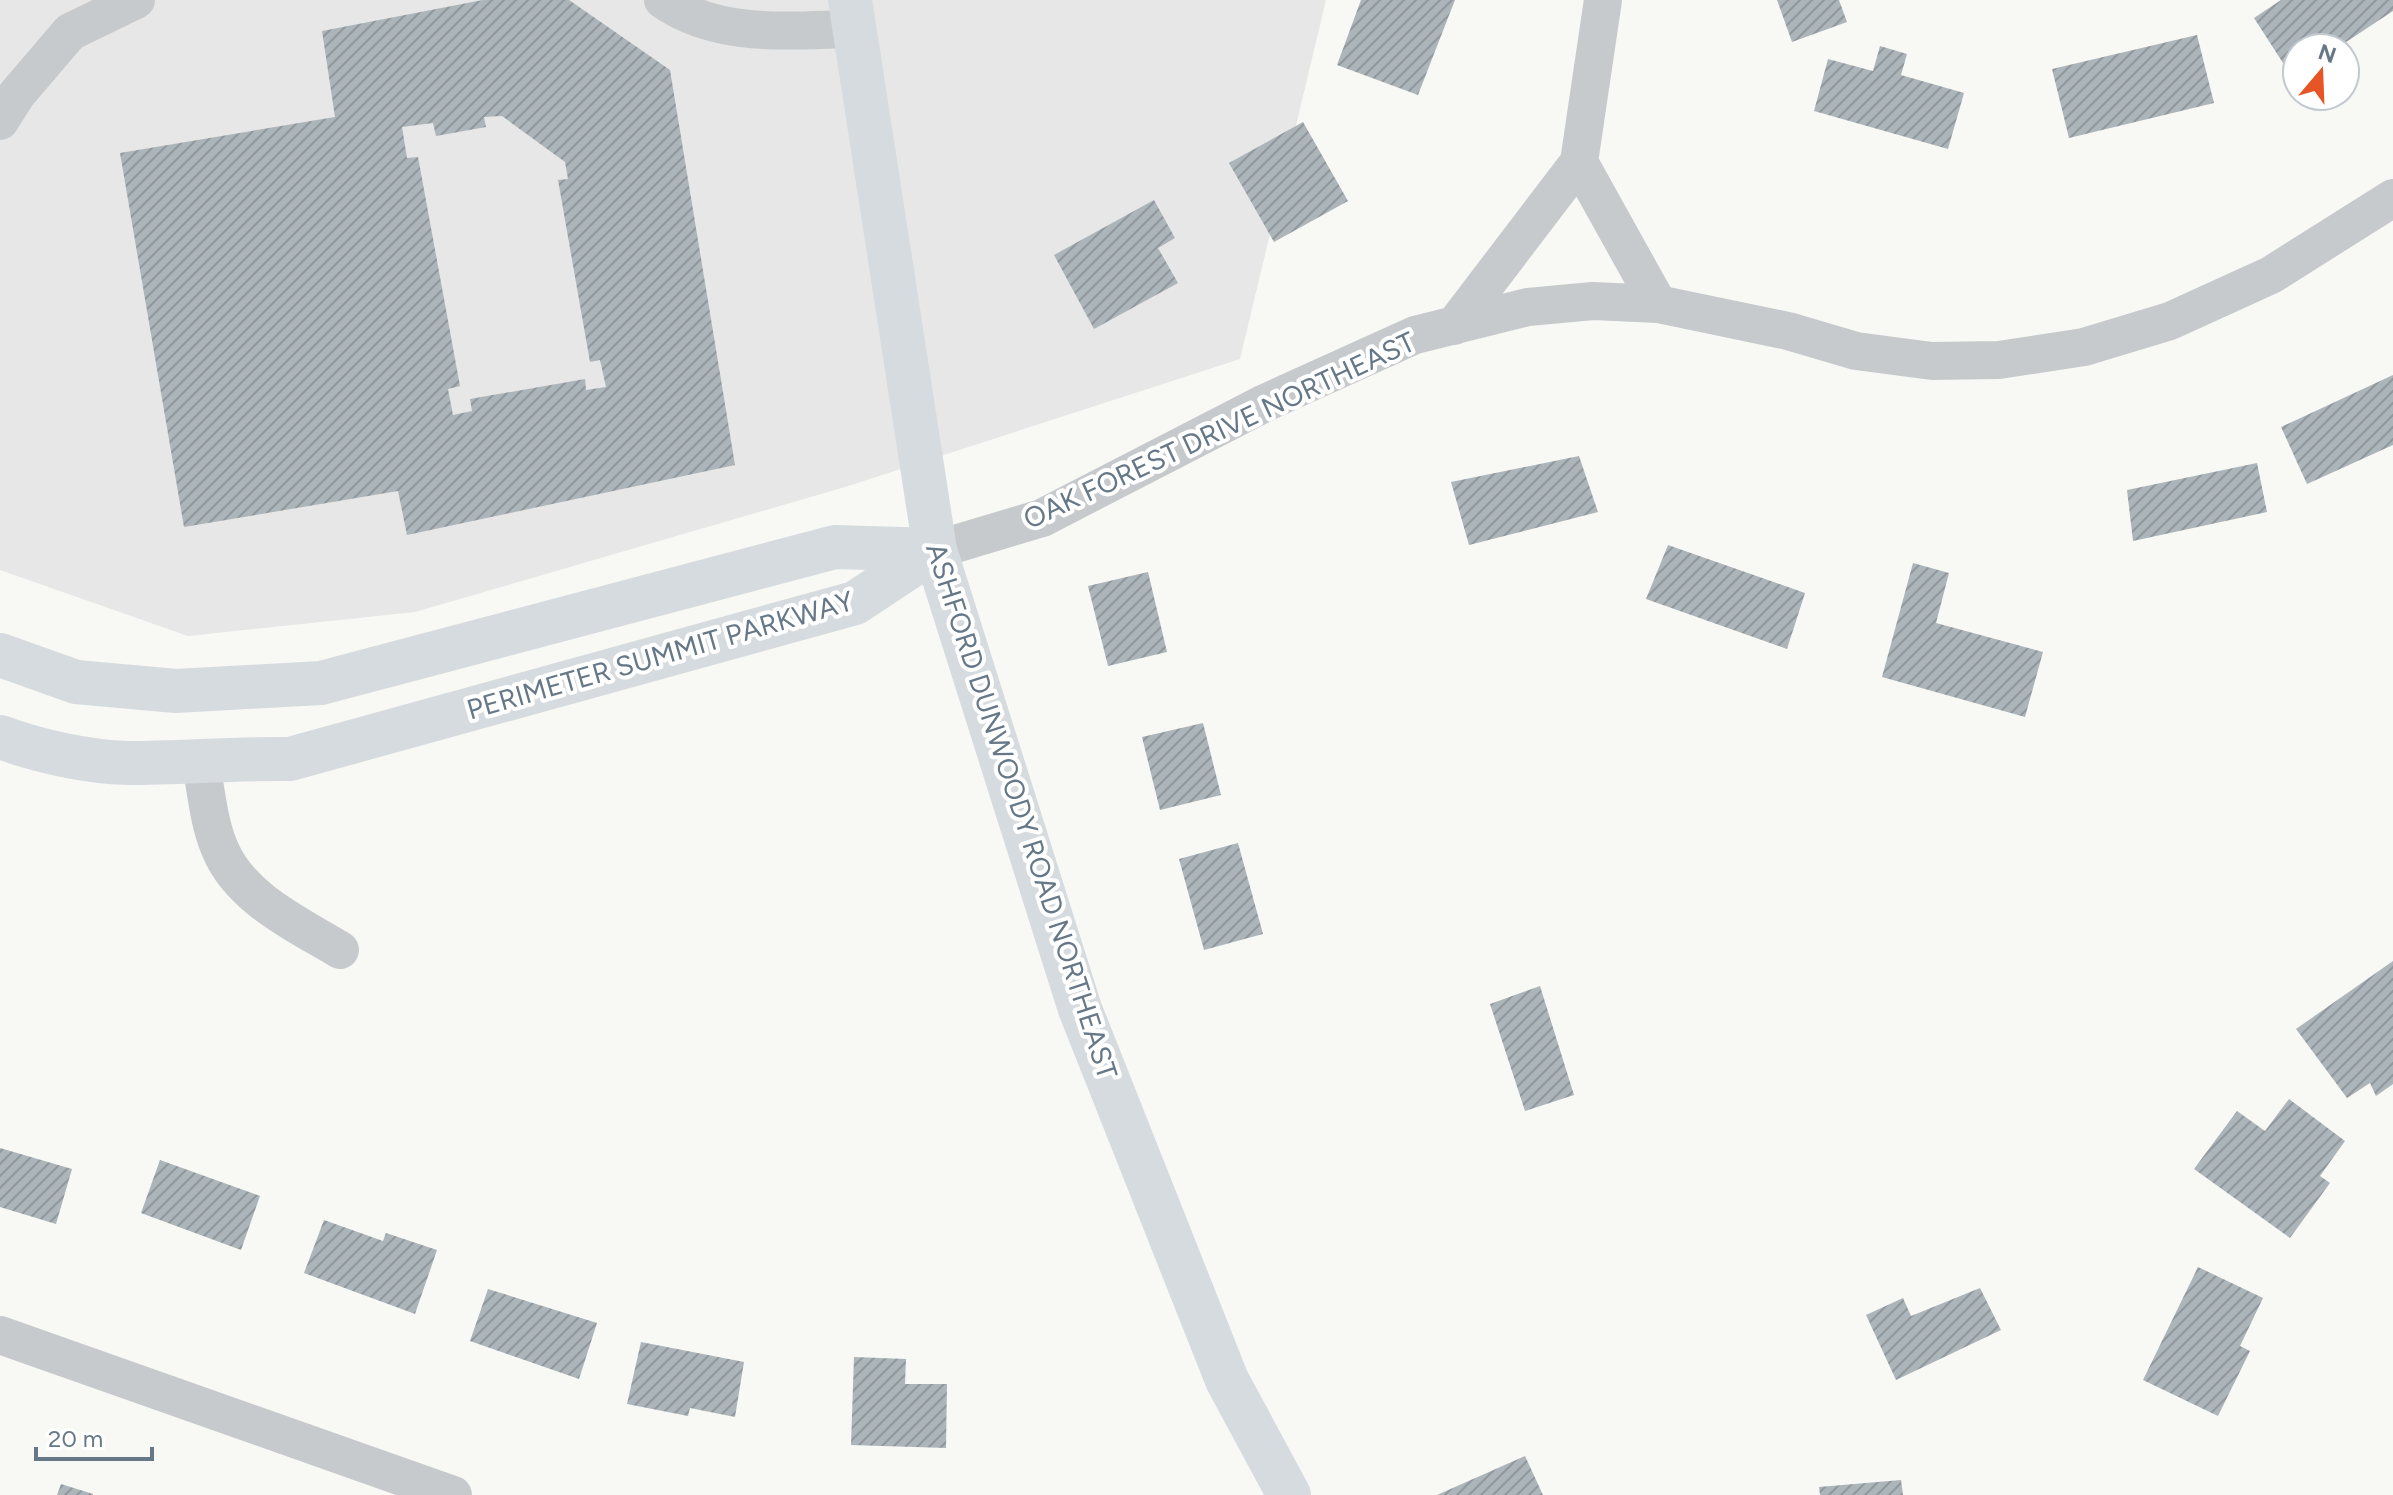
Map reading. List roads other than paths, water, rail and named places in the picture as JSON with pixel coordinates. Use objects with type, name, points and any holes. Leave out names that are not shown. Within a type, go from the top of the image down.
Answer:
[{"type":"main road","name":"ASHFORD DUNWOODY ROAD NORTHEAST","points":[[852,14],[935,550],[1080,1009],[1227,1380],[1289,1495]]},
{"type":"main road","name":"PERIMETER SUMMIT PARKWAY","points":[[0,655],[76,682],[176,691],[321,683],[835,547],[935,550]]},
{"type":"main road","name":"PERIMETER SUMMIT PARKWAY","points":[[0,737],[28,747],[126,763],[290,759],[855,603],[935,550]]},
{"type":"street","points":[[0,121],[17,94],[70,32],[136,0]]},
{"type":"street","points":[[663,0],[684,15],[750,31],[852,14]]},
{"type":"street","points":[[1454,326],[1579,162],[1603,0]]},
{"type":"street","points":[[1579,162],[1658,304]]},
{"type":"street","name":"OAK FOREST DRIVE NORTHEAST","points":[[935,550],[1042,518],[1265,403],[1415,335],[1528,307],[1593,301],[1658,304],[1788,331],[1856,351],[1932,361],[1999,360],[2084,347],[2170,321],[2271,275],[2393,198]]},
{"type":"street","points":[[200,759],[219,849],[243,884],[284,916],[340,950]]},
{"type":"street","points":[[0,1335],[453,1495]]}]
